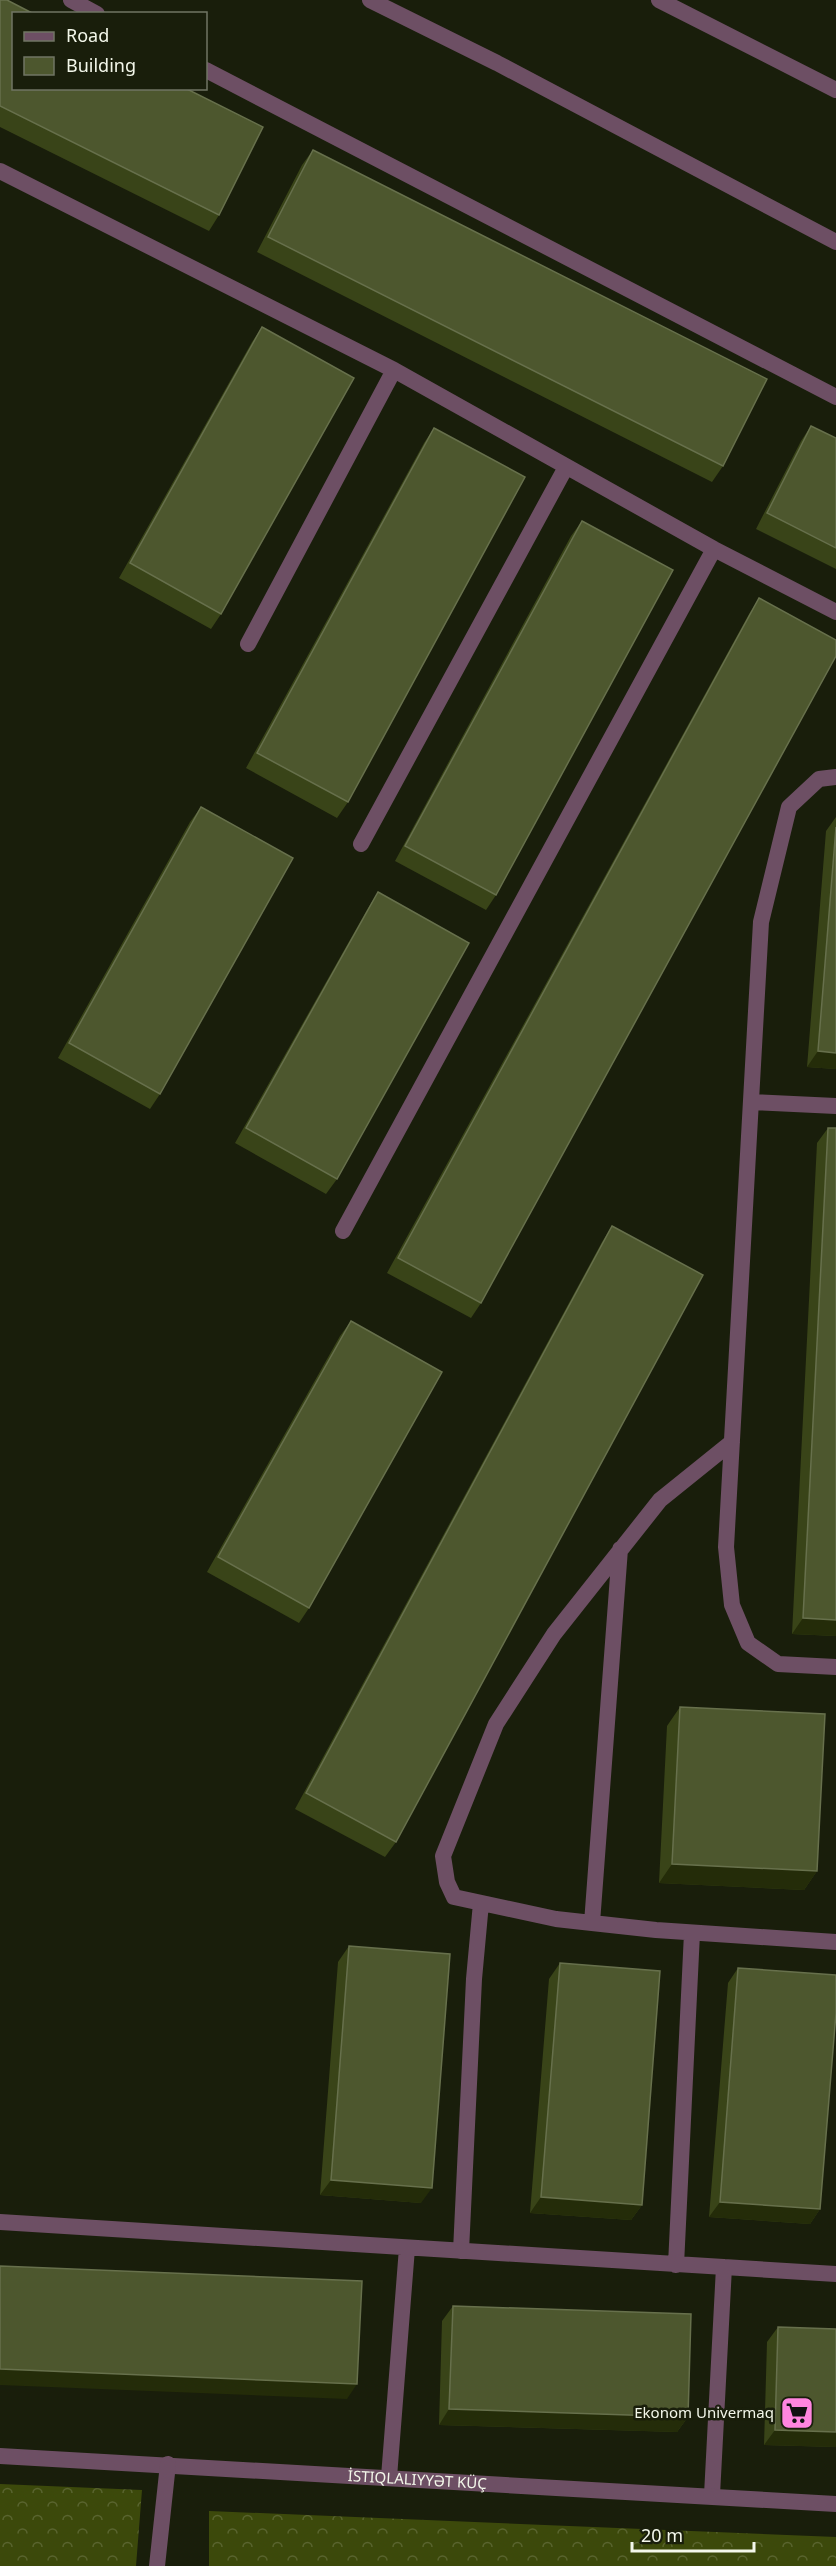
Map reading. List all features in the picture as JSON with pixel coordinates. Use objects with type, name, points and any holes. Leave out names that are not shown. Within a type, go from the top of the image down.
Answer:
[{"type":"street","points":[[71,0],[93,12]]},
{"type":"street","points":[[370,0],[497,63],[836,242]]},
{"type":"street","points":[[659,0],[836,90]]},
{"type":"street","points":[[207,71],[836,397]]},
{"type":"street","points":[[0,171],[394,370],[714,549],[836,612]]},
{"type":"street","points":[[248,644],[394,370]]},
{"type":"street","points":[[361,844],[566,467]]},
{"type":"street","points":[[343,1231],[714,549]]},
{"type":"street","points":[[836,777],[819,779],[789,807],[761,922],[726,1547],[732,1605],[748,1643],[778,1664],[836,1667]]},
{"type":"street","points":[[751,1102],[836,1106]]},
{"type":"street","points":[[732,1442],[660,1500],[554,1634],[496,1724],[443,1856],[447,1882],[454,1897],[556,1918],[692,1933],[836,1942]]},
{"type":"street","points":[[592,1923],[620,1549]]},
{"type":"street","points":[[461,2251],[474,1979],[481,1903]]},
{"type":"street","points":[[676,2265],[692,1933]]},
{"type":"street","points":[[0,2222],[836,2274]]},
{"type":"street","points":[[389,2476],[407,2248]]},
{"type":"street","points":[[712,2495],[724,2267]]},
{"type":"street","name":"İSTIQLALIYYƏT KÜÇ","points":[[0,2456],[389,2476],[836,2504]]},
{"type":"street","points":[[158,2566],[168,2464]]},
{"type":"green space","points":[[0,2484],[142,2490],[136,2566],[0,2566]]},
{"type":"green space","points":[[209,2511],[836,2537],[836,2566],[209,2566]]},
{"type":"building","points":[[0,0],[7,0],[30,12],[12,12],[12,90],[189,90],[263,127],[219,215],[0,106]]},
{"type":"building","points":[[313,150],[767,379],[723,466],[268,237]]},
{"type":"building","points":[[262,327],[354,378],[221,614],[130,563]]},
{"type":"building","points":[[811,426],[836,438],[836,548],[767,513]]},
{"type":"building","points":[[434,428],[525,477],[348,802],[257,753]]},
{"type":"building","points":[[582,521],[673,570],[496,895],[405,846]]},
{"type":"building","points":[[759,598],[836,640],[836,656],[481,1303],[398,1258]]},
{"type":"building","points":[[201,807],[293,858],[160,1094],[69,1043]]},
{"type":"building","points":[[836,827],[836,1053],[818,1051]]},
{"type":"building","points":[[378,892],[469,943],[337,1179],[246,1128]]},
{"type":"building","points":[[828,1128],[836,1128],[836,1620],[803,1618]]},
{"type":"building","points":[[612,1226],[703,1275],[396,1842],[306,1793]]},
{"type":"building","points":[[351,1321],[442,1372],[309,1608],[218,1557]]},
{"type":"building","points":[[680,1707],[825,1714],[817,1871],[672,1864]]},
{"type":"building","points":[[349,1946],[450,1954],[432,2188],[331,2180]]},
{"type":"building","points":[[560,1963],[660,1971],[642,2205],[541,2197]]},
{"type":"building","points":[[738,1968],[836,1975],[836,2013],[820,2209],[720,2202]]},
{"type":"building","points":[[0,2266],[362,2281],[357,2384],[0,2369]]},
{"type":"building","points":[[453,2306],[691,2314],[688,2417],[449,2409]]},
{"type":"building","points":[[778,2327],[836,2329],[836,2432],[775,2430]]},
{"type":"place","name":"Ekonom Univermaq","points":[[797,2413]]}]
